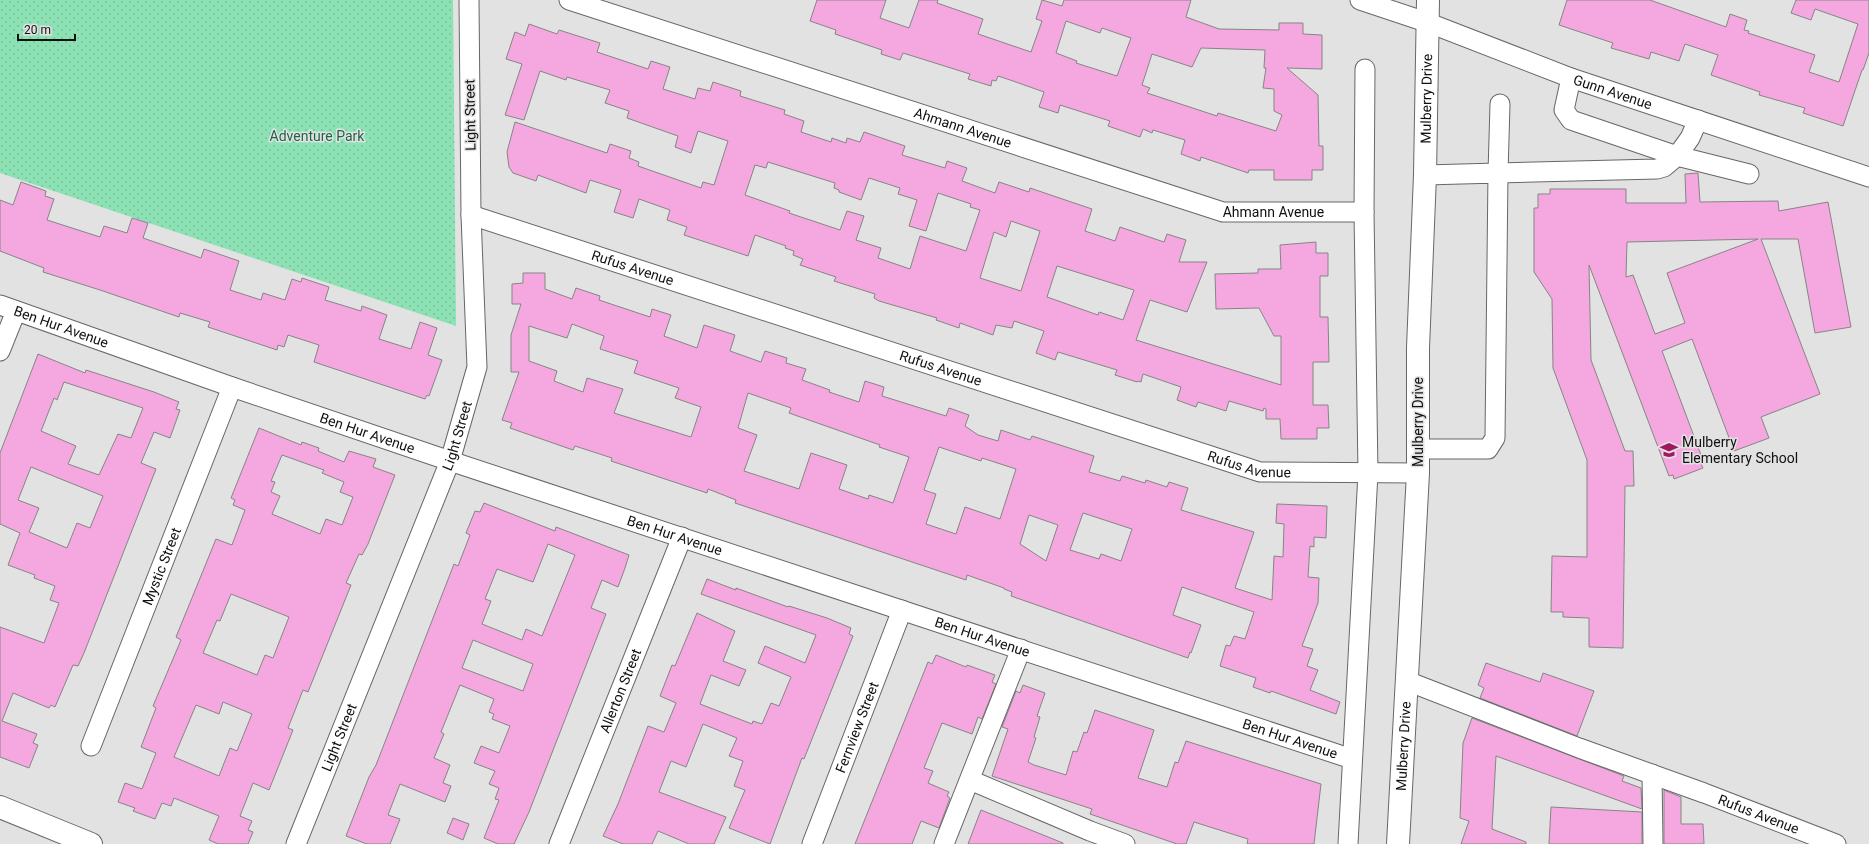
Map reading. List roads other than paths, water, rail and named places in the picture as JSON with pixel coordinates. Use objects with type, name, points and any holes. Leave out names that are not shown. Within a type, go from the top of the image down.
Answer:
[{"type":"main road","name":"Mulberry Drive","points":[[1398,844],[1418,473],[1418,348],[1425,175],[1429,23],[1428,0]]},
{"type":"main road","points":[[0,807],[78,841]]},
{"type":"street","name":"Light Street","points":[[296,844],[450,461],[477,366],[471,215],[469,0]]},
{"type":"street","name":"Ahmann Avenue","points":[[569,0],[1223,212],[1364,212]]},
{"type":"street","name":"Gunn Avenue","points":[[1360,0],[1429,23],[1571,78],[1868,174]]},
{"type":"street","points":[[1348,844],[1368,473],[1364,212],[1365,69]]},
{"type":"street","points":[[1571,78],[1564,110],[1571,120],[1677,156],[1749,174]]},
{"type":"street","points":[[1418,450],[1488,449],[1495,438],[1500,104]]},
{"type":"street","points":[[1425,175],[1664,167],[1677,156],[1690,138],[1698,120]]},
{"type":"street","name":"Rufus Avenue","points":[[471,215],[1260,472],[1418,473]]},
{"type":"street","points":[[0,352],[8,308]]},
{"type":"street","name":"Ben Hur Avenue","points":[[8,308],[232,387],[450,461],[1352,759]]},
{"type":"street","name":"Mystic Street","points":[[91,746],[232,387]]},
{"type":"street","name":"Allerton Street","points":[[559,844],[682,537]]},
{"type":"street","name":"Fernview Street","points":[[812,844],[902,610]]},
{"type":"street","points":[[944,844],[1021,649]]},
{"type":"street","name":"Rufus Avenue","points":[[1406,681],[1579,748],[1704,793],[1808,838],[1836,844]]},
{"type":"street","points":[[1652,774],[1653,844]]},
{"type":"street","points":[[970,780],[1088,838],[1125,844]]},
{"type":"place","name":"Mulberry Elementary School","points":[[1669,450]]},
{"type":"park label","name":"Adventure Park","points":[[317,136]]}]
